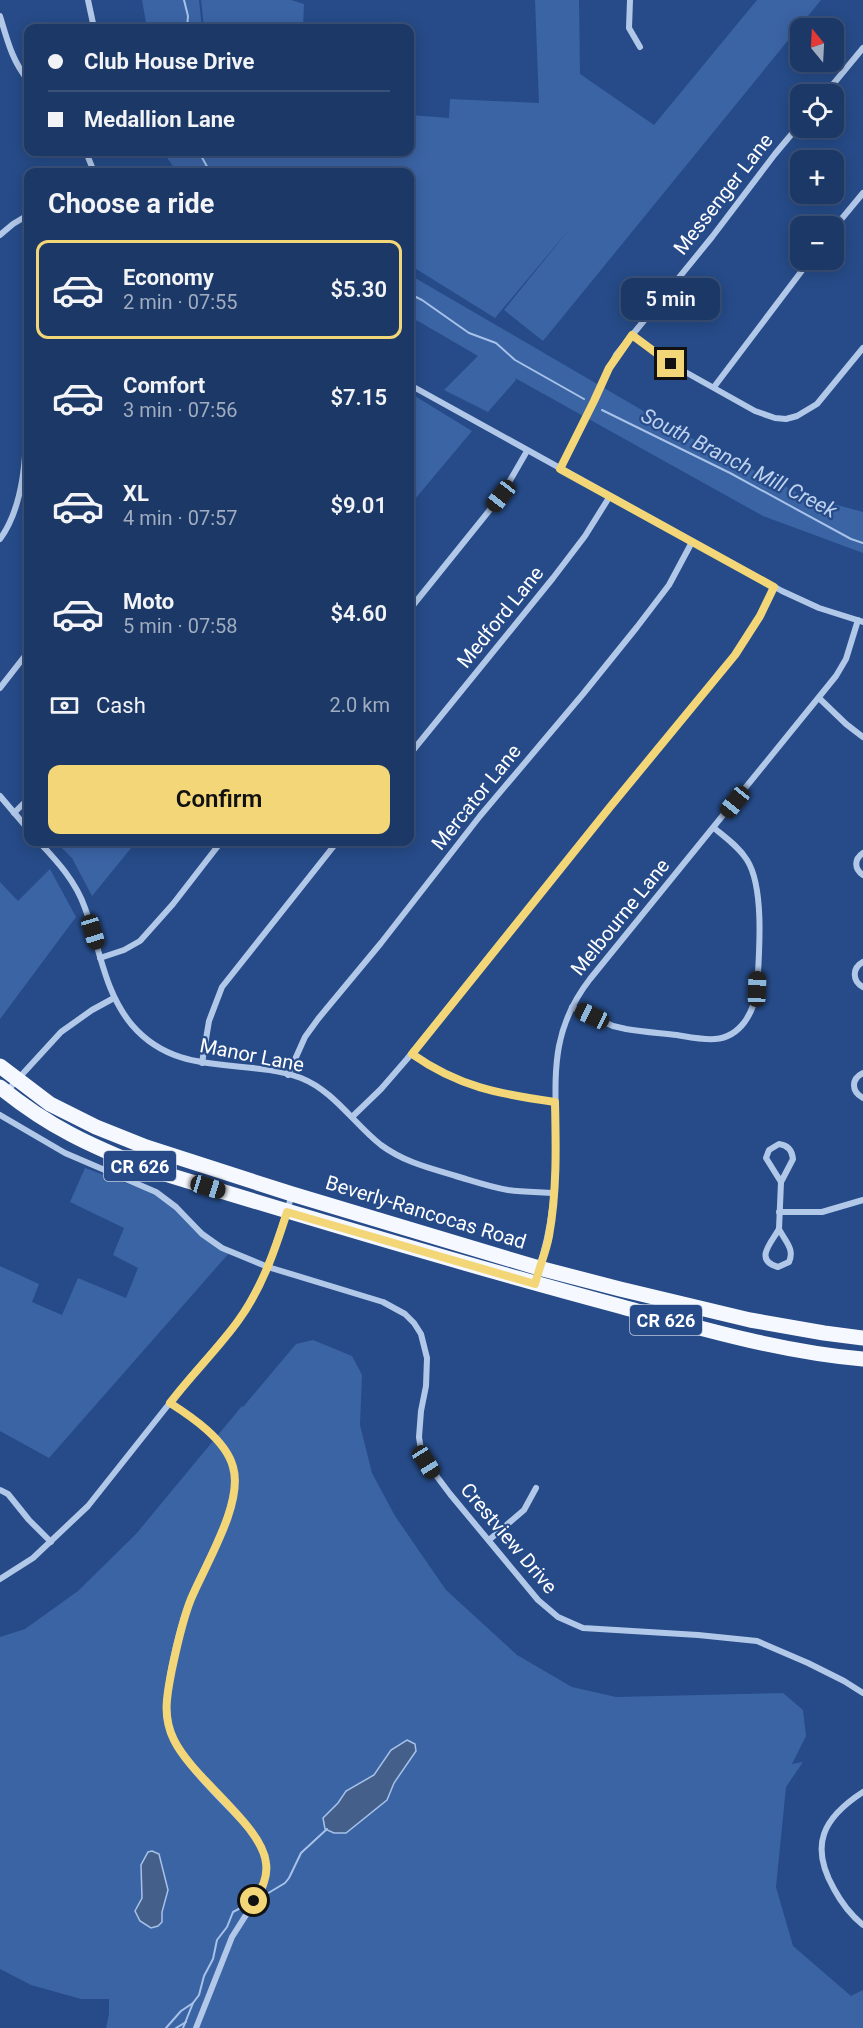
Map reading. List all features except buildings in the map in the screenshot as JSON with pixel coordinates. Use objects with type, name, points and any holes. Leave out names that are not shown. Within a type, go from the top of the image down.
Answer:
[{"type":"main road","name":"Beverly-Rancocas Road","points":[[0,1066],[50,1104],[146,1148],[539,1268],[750,1320],[863,1338]]},
{"type":"main road","name":"Beverly-Rancocas Road","points":[[3,1090],[51,1125],[96,1148],[149,1169],[287,1212],[535,1284],[669,1320],[778,1346],[836,1357],[863,1359]]},
{"type":"main road","points":[[824,1333],[863,1331]]},
{"type":"street","points":[[88,0],[93,24]]},
{"type":"street","points":[[630,0],[629,28],[640,47]]},
{"type":"street","points":[[0,16],[11,52],[24,75]]},
{"type":"street","points":[[833,84],[863,48]]},
{"type":"street","name":"Messenger Lane","points":[[560,469],[609,368],[632,335],[790,136]]},
{"type":"street","points":[[844,216],[863,193]]},
{"type":"street","points":[[0,235],[24,217]]},
{"type":"street","points":[[714,387],[802,270]]},
{"type":"street","points":[[632,335],[671,364],[755,411],[786,419],[807,411],[817,404],[863,348]]},
{"type":"street","points":[[414,387],[774,587],[819,608],[861,621]]},
{"type":"street","points":[[0,539],[12,519],[20,496],[24,444]]},
{"type":"street","points":[[414,604],[501,496],[527,451]]},
{"type":"street","name":"Medford Lane","points":[[414,749],[570,556],[610,496]]},
{"type":"street","name":"Mercator Lane","points":[[288,1076],[305,1037],[318,1019],[389,933],[480,816],[628,638],[669,585],[692,542]]},
{"type":"street","points":[[352,1117],[390,1080],[412,1054],[735,655],[760,616],[774,587]]},
{"type":"street","name":"Melbourne Lane","points":[[535,1284],[549,1233],[554,1193],[555,1102],[559,1044],[565,1021],[590,979],[842,668],[861,621]]},
{"type":"street","points":[[0,688],[24,657]]},
{"type":"street","points":[[819,698],[846,724],[863,736]]},
{"type":"street","points":[[0,796],[24,824]]},
{"type":"street","points":[[14,813],[24,802]]},
{"type":"street","points":[[572,1007],[613,1026],[706,1039],[724,1038],[732,1034],[747,1019],[756,1000],[757,989],[759,918],[756,883],[753,872],[742,853],[714,828]]},
{"type":"street","name":"Manor Lane","points":[[42,846],[64,871],[79,894],[114,998],[134,1027],[152,1042],[173,1055],[201,1063],[299,1078],[321,1089],[370,1135],[392,1152],[417,1165],[509,1190],[554,1193]]},
{"type":"street","points":[[100,958],[124,950],[140,941],[173,904],[218,846]]},
{"type":"street","points":[[201,1063],[209,1021],[222,987],[335,846]]},
{"type":"street","points":[[863,853],[858,857],[856,864],[863,875]]},
{"type":"street","points":[[863,962],[856,967],[854,976],[858,984],[863,987]]},
{"type":"street","points":[[3,1090],[17,1079],[61,1032],[114,998]]},
{"type":"street","points":[[412,1054],[439,1072],[469,1085],[502,1094],[555,1102]]},
{"type":"street","points":[[863,1072],[857,1076],[854,1084],[856,1092],[863,1098]]},
{"type":"street","name":"Crestview Drive","points":[[0,1115],[65,1153],[156,1192],[176,1207],[193,1226],[212,1241],[240,1257],[383,1302],[405,1314],[414,1323],[425,1345],[426,1386],[420,1424],[422,1450],[433,1473],[538,1600],[558,1617],[570,1623],[594,1629],[757,1641],[808,1663],[863,1693]]},
{"type":"street","points":[[779,1229],[765,1256],[770,1264],[778,1267],[789,1262],[792,1254],[779,1229],[781,1182],[793,1159],[791,1150],[784,1144],[779,1144],[769,1150],[766,1158],[781,1182]]},
{"type":"street","points":[[0,1579],[23,1566],[97,1497],[170,1403],[239,1320],[268,1267],[292,1194]]},
{"type":"street","points":[[779,1212],[822,1212],[863,1200]]},
{"type":"street","points":[[170,1403],[200,1425],[225,1450],[231,1459],[235,1479],[232,1500],[221,1532],[190,1601],[166,1698],[167,1720],[174,1741],[181,1752],[255,1836],[266,1862],[266,1876],[262,1888],[232,1937],[197,2028]]},
{"type":"street","points":[[489,1540],[524,1510],[536,1488]]},
{"type":"street","points":[[0,1490],[8,1494],[51,1542]]},
{"type":"street","points":[[863,1792],[848,1802],[834,1816],[824,1834],[821,1854],[824,1872],[836,1894],[863,1925]]},
{"type":"shaded area","points":[[142,0],[199,0],[202,24],[146,24]]},
{"type":"shaded area","points":[[201,0],[291,0],[304,4],[303,24],[204,24]]},
{"type":"shaded area","points":[[535,0],[579,0],[580,74],[654,125],[757,0],[821,0],[806,18],[790,18],[790,38],[543,341],[504,310],[572,226],[495,318],[414,268],[414,168],[174,168],[166,156],[414,156],[414,115],[449,118],[450,99],[539,103]]},
{"type":"shaded area","points":[[414,277],[676,430],[804,496],[863,512],[863,553],[763,516],[515,378],[516,380],[488,412],[444,390],[478,356],[414,320]]},
{"type":"shaded area","points":[[414,395],[472,431],[414,500]]},
{"type":"shaded area","points":[[133,846],[92,896],[72,858],[61,847]]},
{"type":"shaded area","points":[[50,869],[76,917],[0,1019],[0,882],[18,901]]},
{"type":"shaded area","points":[[85,1168],[161,1196],[230,1252],[49,1458],[0,1431],[0,1266],[39,1284],[32,1302],[62,1315],[78,1278],[126,1298],[138,1268],[113,1255],[124,1228],[70,1202]]},
{"type":"shaded area","points":[[313,1340],[352,1356],[362,1375],[360,1425],[372,1473],[395,1516],[446,1590],[517,1655],[572,1687],[616,1697],[783,1693],[803,1710],[806,1736],[792,1764],[803,1762],[786,1787],[776,1887],[793,1946],[851,1996],[863,1990],[863,2028],[106,2028],[109,1999],[81,1999],[31,1985],[0,1969],[0,1637],[25,1629],[78,1591],[136,1534],[296,1344]]},
{"type":"shaded area","points":[[407,1740],[415,1744],[416,1751],[394,1783],[387,1800],[346,1833],[334,1833],[325,1829],[323,1818],[346,1791],[374,1775],[391,1750]]},
{"type":"shaded area","points":[[148,1852],[159,1854],[168,1890],[162,1912],[162,1922],[151,1928],[140,1921],[135,1911],[142,1898],[141,1865]]},
{"type":"waterway","name":"South Branch Mill Creek","points":[[184,0],[187,24]]},
{"type":"waterway","name":"South Branch Mill Creek","points":[[201,156],[208,168]]},
{"type":"waterway","name":"South Branch Mill Creek","points":[[414,296],[469,333],[496,343],[515,360],[584,399]]},
{"type":"waterway","name":"South Branch Mill Creek","points":[[602,410],[730,473],[851,539],[863,543]]},
{"type":"waterway","points":[[260,1898],[285,1883],[301,1853],[327,1829]]},
{"type":"waterway","points":[[183,2028],[213,1959],[217,1940],[227,1927],[233,1912],[252,1902]]},
{"type":"waterway","points":[[166,2028],[181,2011],[193,2003]]},
{"type":"waterway","points":[[176,2028],[186,2022]]},
{"type":"route","points":[[254,1901],[266,1876],[266,1862],[262,1848],[246,1825],[198,1774],[181,1752],[169,1728],[166,1712],[166,1698],[190,1601],[221,1532],[235,1490],[234,1469],[225,1450],[189,1415],[170,1403],[246,1309],[268,1267],[287,1212],[535,1284],[551,1221],[556,1152],[555,1102],[522,1098],[469,1085],[448,1077],[412,1054],[735,655],[755,625],[774,587],[560,469],[609,368],[632,335],[671,364]]}]
